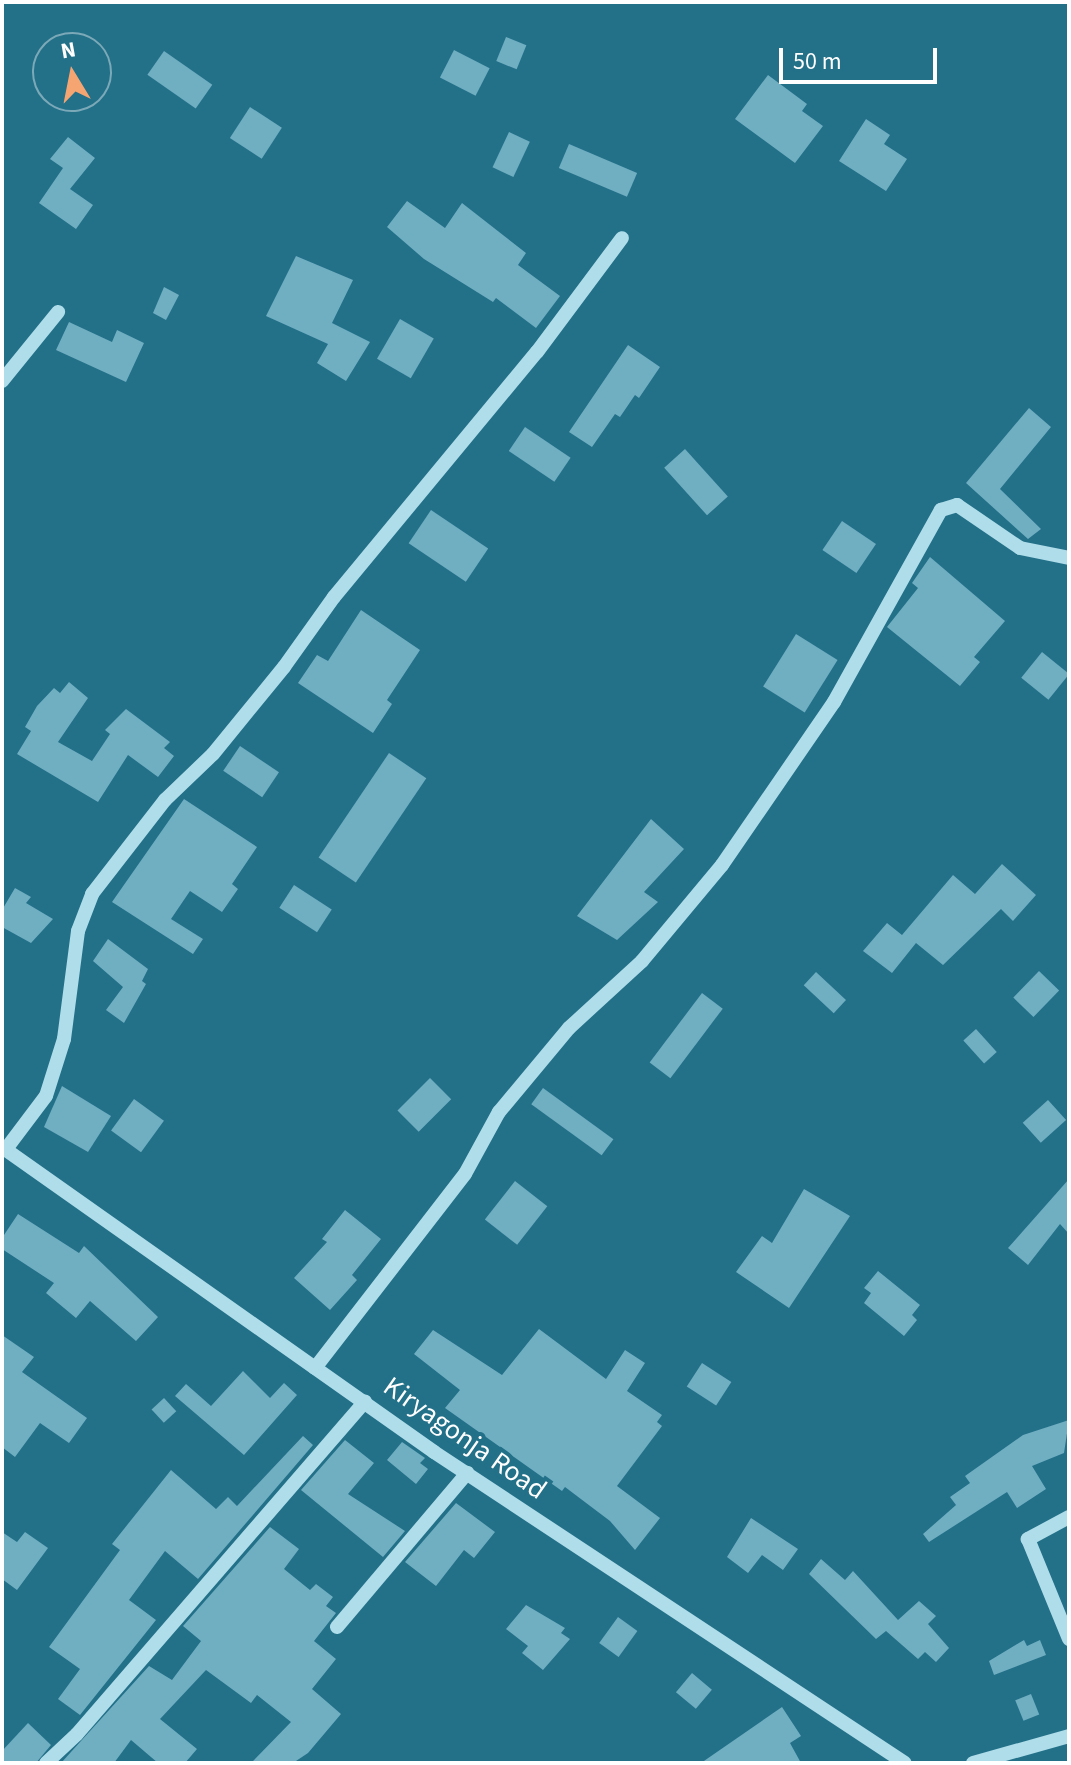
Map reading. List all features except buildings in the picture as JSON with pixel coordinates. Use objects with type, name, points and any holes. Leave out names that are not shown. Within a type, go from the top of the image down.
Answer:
[{"type":"street","points":[[4,1148],[50,1082],[64,1039],[78,931],[92,894],[144,824],[213,754],[284,667],[334,597],[537,352],[622,238]]},
{"type":"street","points":[[2,381],[58,312]]},
{"type":"street","points":[[315,1368],[465,1174],[499,1112],[569,1028],[642,961],[722,865],[834,702],[941,510],[957,505],[1020,548],[1069,558]]},
{"type":"street","name":"Kiryagonja Road","points":[[4,1148],[467,1473],[905,1763]]},
{"type":"street","points":[[46,1763],[77,1734],[365,1401]]},
{"type":"street","points":[[337,1627],[467,1473]]},
{"type":"street","points":[[1069,1517],[1028,1539],[1069,1639]]},
{"type":"street","points":[[973,1763],[1069,1736]]}]
